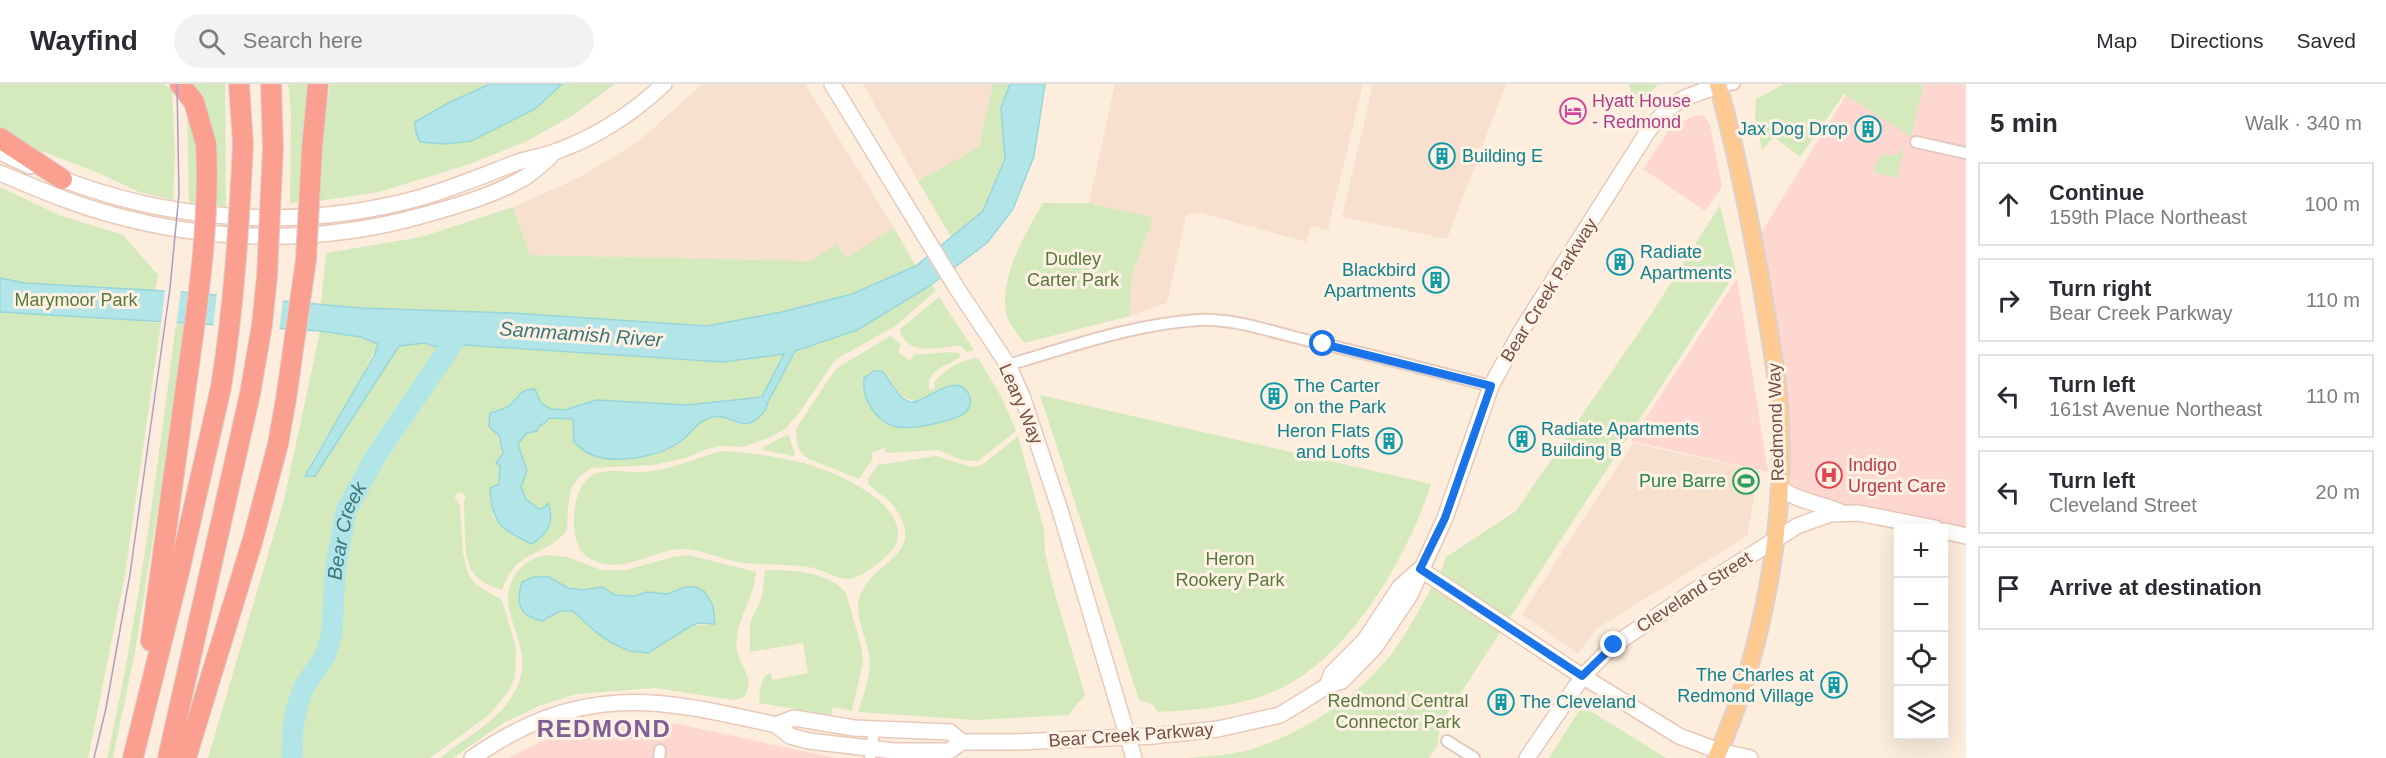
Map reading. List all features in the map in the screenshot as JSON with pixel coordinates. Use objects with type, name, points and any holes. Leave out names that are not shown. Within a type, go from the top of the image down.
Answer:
[{"type":"highway","points":[[134,751],[205,250],[208,171],[206,144],[194,102],[180,84]]},
{"type":"highway","points":[[134,751],[180,568],[220,387],[232,321],[243,144],[240,84]]},
{"type":"highway","points":[[168,758],[250,394],[262,325],[273,148],[271,84]]},
{"type":"highway","points":[[186,758],[253,539],[278,444],[306,260],[318,84]]},
{"type":"highway","points":[[0,138],[62,179]]},
{"type":"main road","points":[[0,153],[62,179],[111,195],[170,209],[238,217],[298,217],[367,209],[417,198],[467,183],[515,163],[556,152],[596,134],[654,94],[664,84]]},
{"type":"main road","name":"Leary Way","points":[[832,84],[956,287],[1008,365],[1022,396],[1056,499],[1134,758]]},
{"type":"main road","name":"Bear Creek Parkway","points":[[472,758],[497,740],[556,713],[607,703],[642,701],[776,725],[790,736],[871,754],[949,752],[962,742],[1127,737],[1218,729],[1280,715],[1327,686],[1342,681],[1376,647],[1410,595],[1445,518],[1491,386],[1520,333],[1648,131],[1677,101],[1724,85]]},
{"type":"main road","name":"Redmond Way","points":[[1718,754],[1737,705],[1754,649],[1766,592],[1779,487],[1780,427],[1774,355],[1724,85]]},
{"type":"main road","points":[[0,173],[82,206],[145,223],[220,234],[304,235],[379,226],[443,210],[522,179],[556,152]]},
{"type":"main road","points":[[1779,487],[1799,499],[1827,506],[1843,513],[1874,515],[1916,524]]},
{"type":"main road","name":"Cleveland Street","points":[[1527,758],[1582,676],[1595,662],[1634,630],[1774,539],[1812,519],[1843,513]]},
{"type":"main road","points":[[1948,532],[1966,536]]},
{"type":"main road","points":[[1420,569],[1582,676],[1679,736],[1718,754],[1750,758]]},
{"type":"main road","name":"Bear Creek Parkway","points":[[776,725],[794,718],[874,729],[950,732],[962,742]]},
{"type":"street","points":[[1916,142],[1966,153]]},
{"type":"street","points":[[1008,365],[1070,346],[1137,330],[1181,322],[1216,320],[1491,386]]},
{"type":"street","points":[[871,754],[874,729]]},
{"type":"street","points":[[1448,741],[1474,758]]},
{"type":"shaded area","points":[[702,84],[805,84],[894,228],[846,259],[837,245],[811,261],[530,255],[513,207],[576,179],[639,141]]},
{"type":"shaded area","points":[[863,84],[993,84],[979,147],[918,181]]},
{"type":"shaded area","points":[[1115,84],[1363,84],[1328,230],[1311,226],[1306,242],[1198,212],[1186,216],[1167,303],[1130,316],[1132,273],[1152,223],[1151,218],[1089,203]]},
{"type":"shaded area","name":"Building E","points":[[1373,84],[1506,84],[1447,239],[1342,217]]},
{"type":"shaded area","points":[[1853,84],[1966,84],[1966,536],[1948,532],[1948,524],[1915,524],[1788,494],[1780,452],[1754,244]]},
{"type":"shaded area","points":[[1704,115],[1710,125],[1722,187],[1705,211],[1643,169],[1672,126],[1694,116]]},
{"type":"shaded area","points":[[1737,278],[1768,472],[1631,441]]},
{"type":"shaded area","points":[[1633,443],[1759,471],[1747,536],[1596,629],[1578,654],[1522,614]]},
{"type":"shaded area","points":[[640,721],[678,724],[835,758],[508,758],[540,742],[571,731],[611,723]]},
{"type":"green space","points":[[0,84],[164,84],[172,90],[175,154],[173,200],[139,192],[96,172],[10,139],[0,130]]},
{"type":"green space","points":[[191,84],[225,84],[226,207],[214,206],[214,158],[211,127],[207,112]]},
{"type":"green space","points":[[288,84],[310,84],[302,202],[290,203],[291,109]]},
{"type":"green space","points":[[330,84],[490,84],[450,102],[535,109],[562,84],[615,84],[572,116],[525,142],[467,165],[379,192],[319,201]]},
{"type":"green space","points":[[993,84],[1010,84],[1001,108],[1005,159],[983,211],[951,237],[918,181],[979,147]]},
{"type":"green space","points":[[1629,84],[1658,84],[1635,111]]},
{"type":"green space","points":[[1784,84],[1924,84],[1911,137],[1844,94],[1800,157],[1774,137],[1762,150],[1755,118],[1756,99]]},
{"type":"green space","points":[[187,99],[198,147],[198,206],[189,205]]},
{"type":"green space","points":[[1904,144],[1898,178],[1875,173],[1874,167],[1884,151],[1885,155],[1898,155]]},
{"type":"green space","name":"Marymoor Park","points":[[0,187],[59,215],[123,235],[158,275],[149,322],[161,323],[125,575],[88,758],[0,758]]},
{"type":"green space","name":"Dudley Carter Park","points":[[1043,203],[1089,203],[1151,217],[1152,223],[1132,273],[1130,316],[1024,343],[1007,316],[1006,288],[1015,257]]},
{"type":"green space","name":"Redmond Central Connector Park","points":[[1720,205],[1736,272],[1441,723],[1437,746],[1429,758],[1187,758],[1241,752],[1278,739],[1316,720],[1367,681],[1401,640],[1441,571],[1446,557],[1516,511],[1650,316]]},
{"type":"green space","points":[[513,207],[530,255],[811,261],[837,244],[846,258],[894,228],[916,266],[852,294],[782,312],[707,326],[512,313],[361,308],[321,304],[326,253],[421,237]]},
{"type":"green space","points":[[932,284],[936,291],[895,326],[835,360],[799,413],[786,428],[771,437],[743,447],[720,446],[686,458],[654,465],[591,468],[579,477],[571,489],[567,530],[549,546],[515,567],[502,590],[479,579],[470,567],[465,539],[464,501],[466,496],[460,492],[456,494],[455,498],[460,505],[463,553],[468,574],[475,584],[502,600],[516,647],[515,677],[508,692],[490,714],[430,758],[208,758],[284,500],[320,331],[361,337],[378,344],[354,392],[310,464],[315,476],[399,346],[425,343],[436,347],[857,330]],"holes":[[[785,353],[770,399],[756,421],[745,424],[724,417],[707,417],[676,445],[649,456],[609,457],[573,419],[549,418],[528,433],[518,444],[527,471],[521,487],[535,507],[544,508],[542,538],[532,543],[508,531],[494,518],[490,488],[498,485],[502,454],[499,440],[490,426],[518,394],[551,409],[565,410],[596,400],[687,405],[762,397]]]},
{"type":"green space","points":[[939,297],[974,350],[967,352],[960,346],[931,349],[914,347],[903,338],[900,329]]},
{"type":"green space","points":[[176,324],[187,324],[135,652],[113,758],[107,758],[138,596]]},
{"type":"green space","points":[[890,336],[901,344],[898,352],[910,361],[914,354],[950,352],[960,354],[960,357],[934,373],[930,378],[930,390],[935,388],[934,383],[948,370],[966,360],[978,358],[1002,398],[1016,431],[978,461],[962,460],[938,450],[886,453],[884,448],[871,453],[873,458],[859,479],[809,459],[802,454],[797,445],[796,429],[837,368]],"holes":[[[889,377],[895,387],[911,400],[924,398],[942,389],[968,409],[953,418],[921,426],[909,427],[888,423],[873,410],[863,386]]]},
{"type":"green space","name":"Heron Rookery Park","points":[[1040,395],[1431,484],[1407,543],[1372,603],[1351,631],[1302,676],[1275,691],[1247,701],[1218,707],[1158,712],[1152,704],[1139,700]]},
{"type":"green space","points":[[788,434],[795,454],[793,456],[763,450],[762,448]]},
{"type":"green space","points":[[1018,436],[1044,530],[1045,552],[1052,584],[1085,695],[1068,715],[976,720],[858,712],[867,683],[870,661],[858,604],[871,578],[892,559],[905,538],[904,525],[895,508],[868,483],[869,477],[878,465],[936,456],[971,467],[982,465]]},
{"type":"green space","points":[[723,451],[764,455],[804,463],[832,473],[866,490],[891,514],[897,527],[895,547],[869,570],[849,579],[814,568],[737,562],[684,549],[616,565],[599,562],[581,551],[575,533],[574,511],[580,490],[591,476],[610,471],[655,471]]},
{"type":"green space","points":[[688,555],[756,572],[753,590],[740,622],[736,643],[749,686],[743,698],[733,700],[656,688],[577,694],[539,706],[503,723],[453,758],[440,758],[485,725],[513,695],[522,668],[518,640],[510,614],[509,588],[521,568],[540,556],[568,557],[601,570],[626,570]],"holes":[[[559,582],[580,589],[602,587],[615,595],[634,596],[647,592],[668,594],[685,587],[708,625],[691,626],[684,629],[648,653],[598,634],[573,611],[560,611]]]},
{"type":"green space","points":[[765,570],[798,571],[820,576],[830,580],[846,593],[861,646],[863,662],[852,711],[833,707],[831,715],[759,703],[760,688],[765,675],[771,673],[772,680],[808,673],[803,643],[750,652],[750,623],[762,597]]},
{"type":"green space","points":[[1584,709],[1666,758],[1549,758],[1579,711]]},
{"type":"water","points":[[490,84],[562,84],[535,109],[471,141],[444,144],[420,142],[415,122],[450,102]]},
{"type":"water","name":"Sammamish River","points":[[1010,84],[1045,84],[1034,156],[1013,209],[987,243],[928,287],[857,330],[795,351],[765,410],[753,422],[747,424],[716,416],[700,423],[672,447],[636,458],[610,459],[586,452],[574,442],[573,419],[549,418],[539,426],[537,431],[527,433],[518,444],[527,471],[521,487],[526,499],[539,509],[544,508],[548,503],[551,516],[546,532],[531,544],[505,529],[493,510],[490,488],[499,484],[500,466],[496,463],[503,453],[499,436],[489,426],[490,413],[510,405],[523,392],[530,389],[535,389],[541,403],[551,409],[565,410],[596,400],[687,405],[762,397],[784,354],[723,362],[465,345],[436,347],[425,343],[399,346],[315,476],[305,476],[374,356],[378,344],[361,337],[320,331],[0,312],[0,278],[25,283],[182,292],[361,308],[512,313],[707,326],[782,312],[852,294],[916,266],[983,211],[1005,159],[1001,108]]},
{"type":"water","points":[[874,371],[882,371],[898,393],[910,402],[916,402],[955,385],[962,387],[968,393],[971,401],[970,407],[960,416],[939,423],[905,428],[889,424],[875,413],[865,395],[864,378]]},
{"type":"water","points":[[533,577],[549,577],[568,588],[582,590],[602,587],[615,595],[634,596],[647,592],[668,594],[685,587],[696,587],[705,592],[713,606],[715,624],[698,623],[648,653],[629,651],[598,634],[573,611],[560,611],[542,621],[529,616],[521,608],[519,597],[522,582]]},
{"type":"pier","points":[[165,288],[181,289],[176,327],[161,326]]},
{"type":"pier","points":[[217,292],[283,298],[279,332],[213,329]]},
{"type":"waterway","name":"Bear Creek","points":[[292,758],[293,728],[297,707],[304,687],[325,656],[332,634],[335,572],[346,511],[374,459],[464,326]]},
{"type":"tram line","points":[[94,758],[106,708],[130,574],[170,288],[179,194],[177,84]]},
{"type":"place","name":"Hyatt House - Redmond","points":[[1573,111]]},
{"type":"place","name":"Jax Dog Drop","points":[[1868,129]]},
{"type":"place","name":"Building E","points":[[1442,156]]},
{"type":"place","name":"Radiate Apartments","points":[[1620,262]]},
{"type":"place","name":"Blackbird Apartments","points":[[1436,280]]},
{"type":"place","name":"The Carter on the Park","points":[[1274,396]]},
{"type":"place","name":"Radiate Apartments Building B","points":[[1522,439]]},
{"type":"place","name":"Heron Flats and Lofts","points":[[1389,441]]},
{"type":"place","name":"Indigo Urgent Care","points":[[1829,475]]},
{"type":"place","name":"Pure Barre","points":[[1746,481]]},
{"type":"place","name":"The Charles at Redmond Village","points":[[1834,685]]},
{"type":"place","name":"The Cleveland","points":[[1501,702]]},
{"type":"district","name":"REDMOND","points":[[604,728]]},
{"type":"route","points":[[1323,344],[1491,386],[1445,518],[1420,569],[1582,676],[1614,645]]}]
